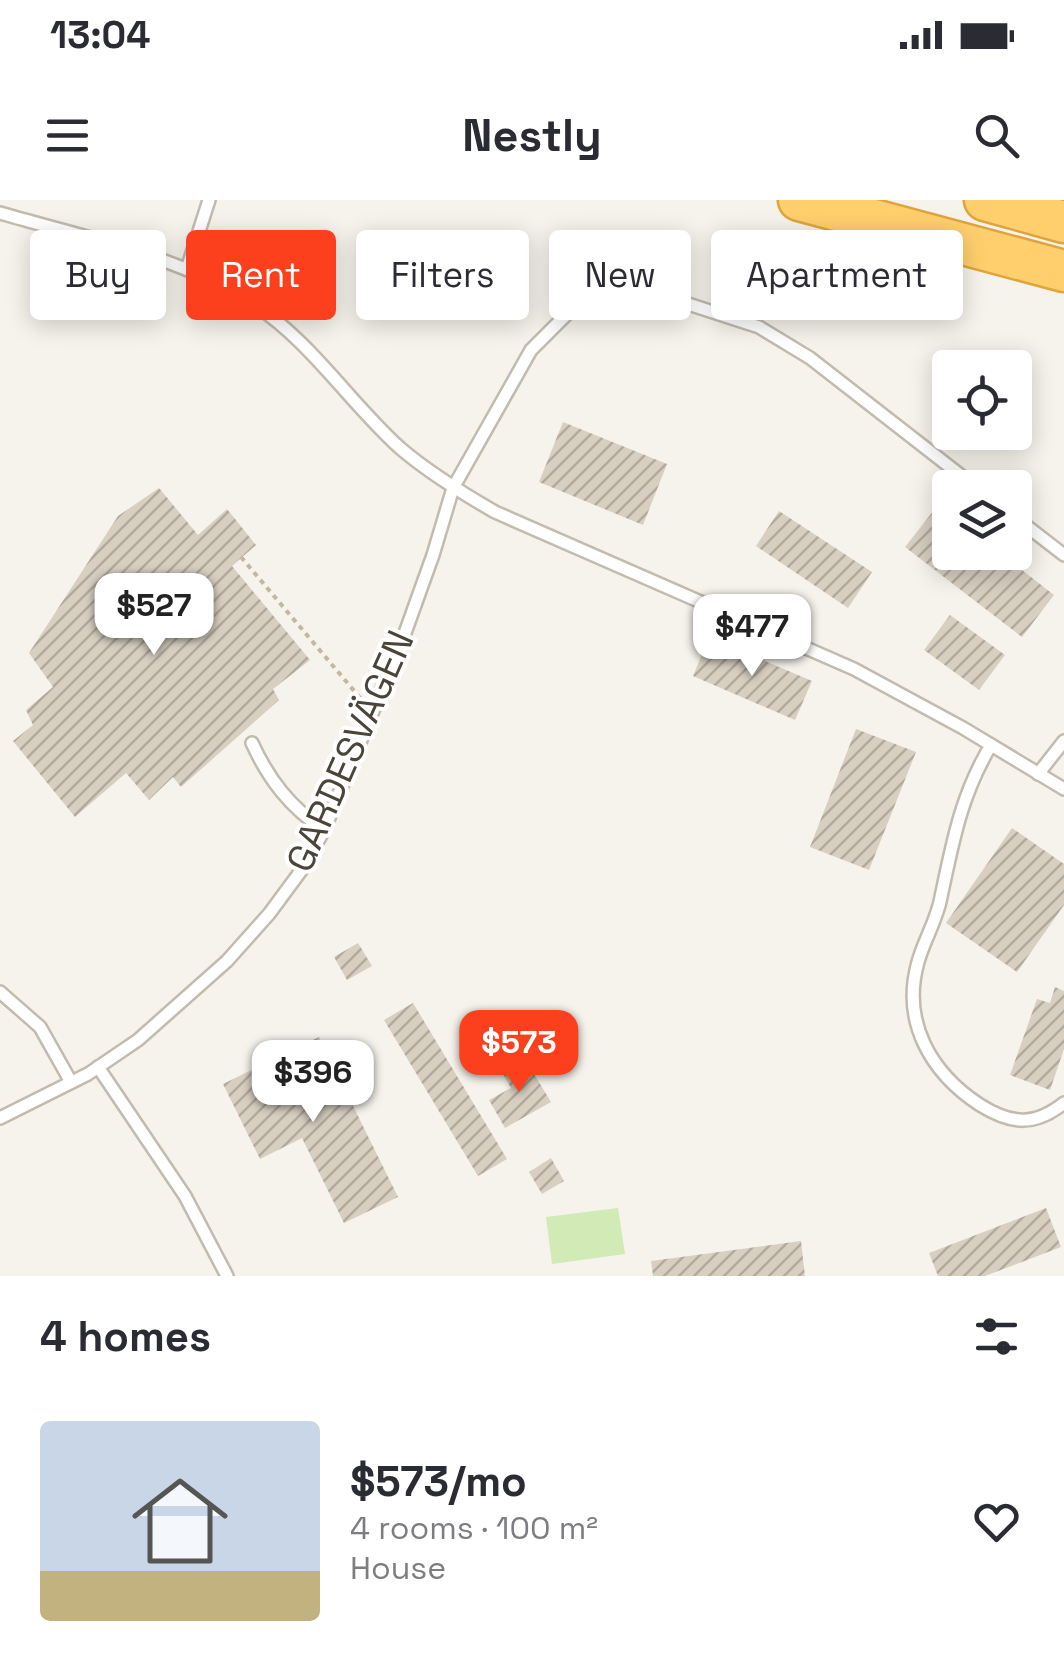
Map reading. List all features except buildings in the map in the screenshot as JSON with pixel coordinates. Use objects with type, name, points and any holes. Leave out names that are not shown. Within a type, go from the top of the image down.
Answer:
[{"type":"highway","points":[[799,200],[1064,271]]},
{"type":"highway","points":[[985,200],[1064,222]]},
{"type":"lane","points":[[200,230],[209,200]]},
{"type":"lane","points":[[0,213],[186,270]]},
{"type":"lane","name":"GARDESVÄGEN","points":[[0,1118],[98,1068],[138,1040],[227,962],[303,868],[324,830],[372,713],[434,555],[453,488],[512,381],[546,332],[569,312],[604,298],[636,294],[679,301],[760,327],[810,358],[954,470]]},
{"type":"lane","points":[[275,320],[292,333],[400,447],[453,488],[496,512],[854,669],[1064,790]]},
{"type":"lane","points":[[1032,530],[1064,555]]},
{"type":"lane","points":[[1038,774],[1064,741]]},
{"type":"lane","points":[[252,743],[288,800],[324,830]]},
{"type":"lane","points":[[991,745],[977,768],[954,828],[940,902],[917,964],[913,998],[918,1033],[933,1064],[960,1092],[996,1114],[1023,1120],[1044,1118],[1064,1103]]},
{"type":"lane","points":[[0,992],[40,1028],[71,1082]]},
{"type":"lane","points":[[98,1068],[185,1196],[227,1276]]},
{"type":"path","points":[[241,557],[372,713]]},
{"type":"green space","points":[[618,1208],[625,1254],[552,1264],[546,1217]]}]
